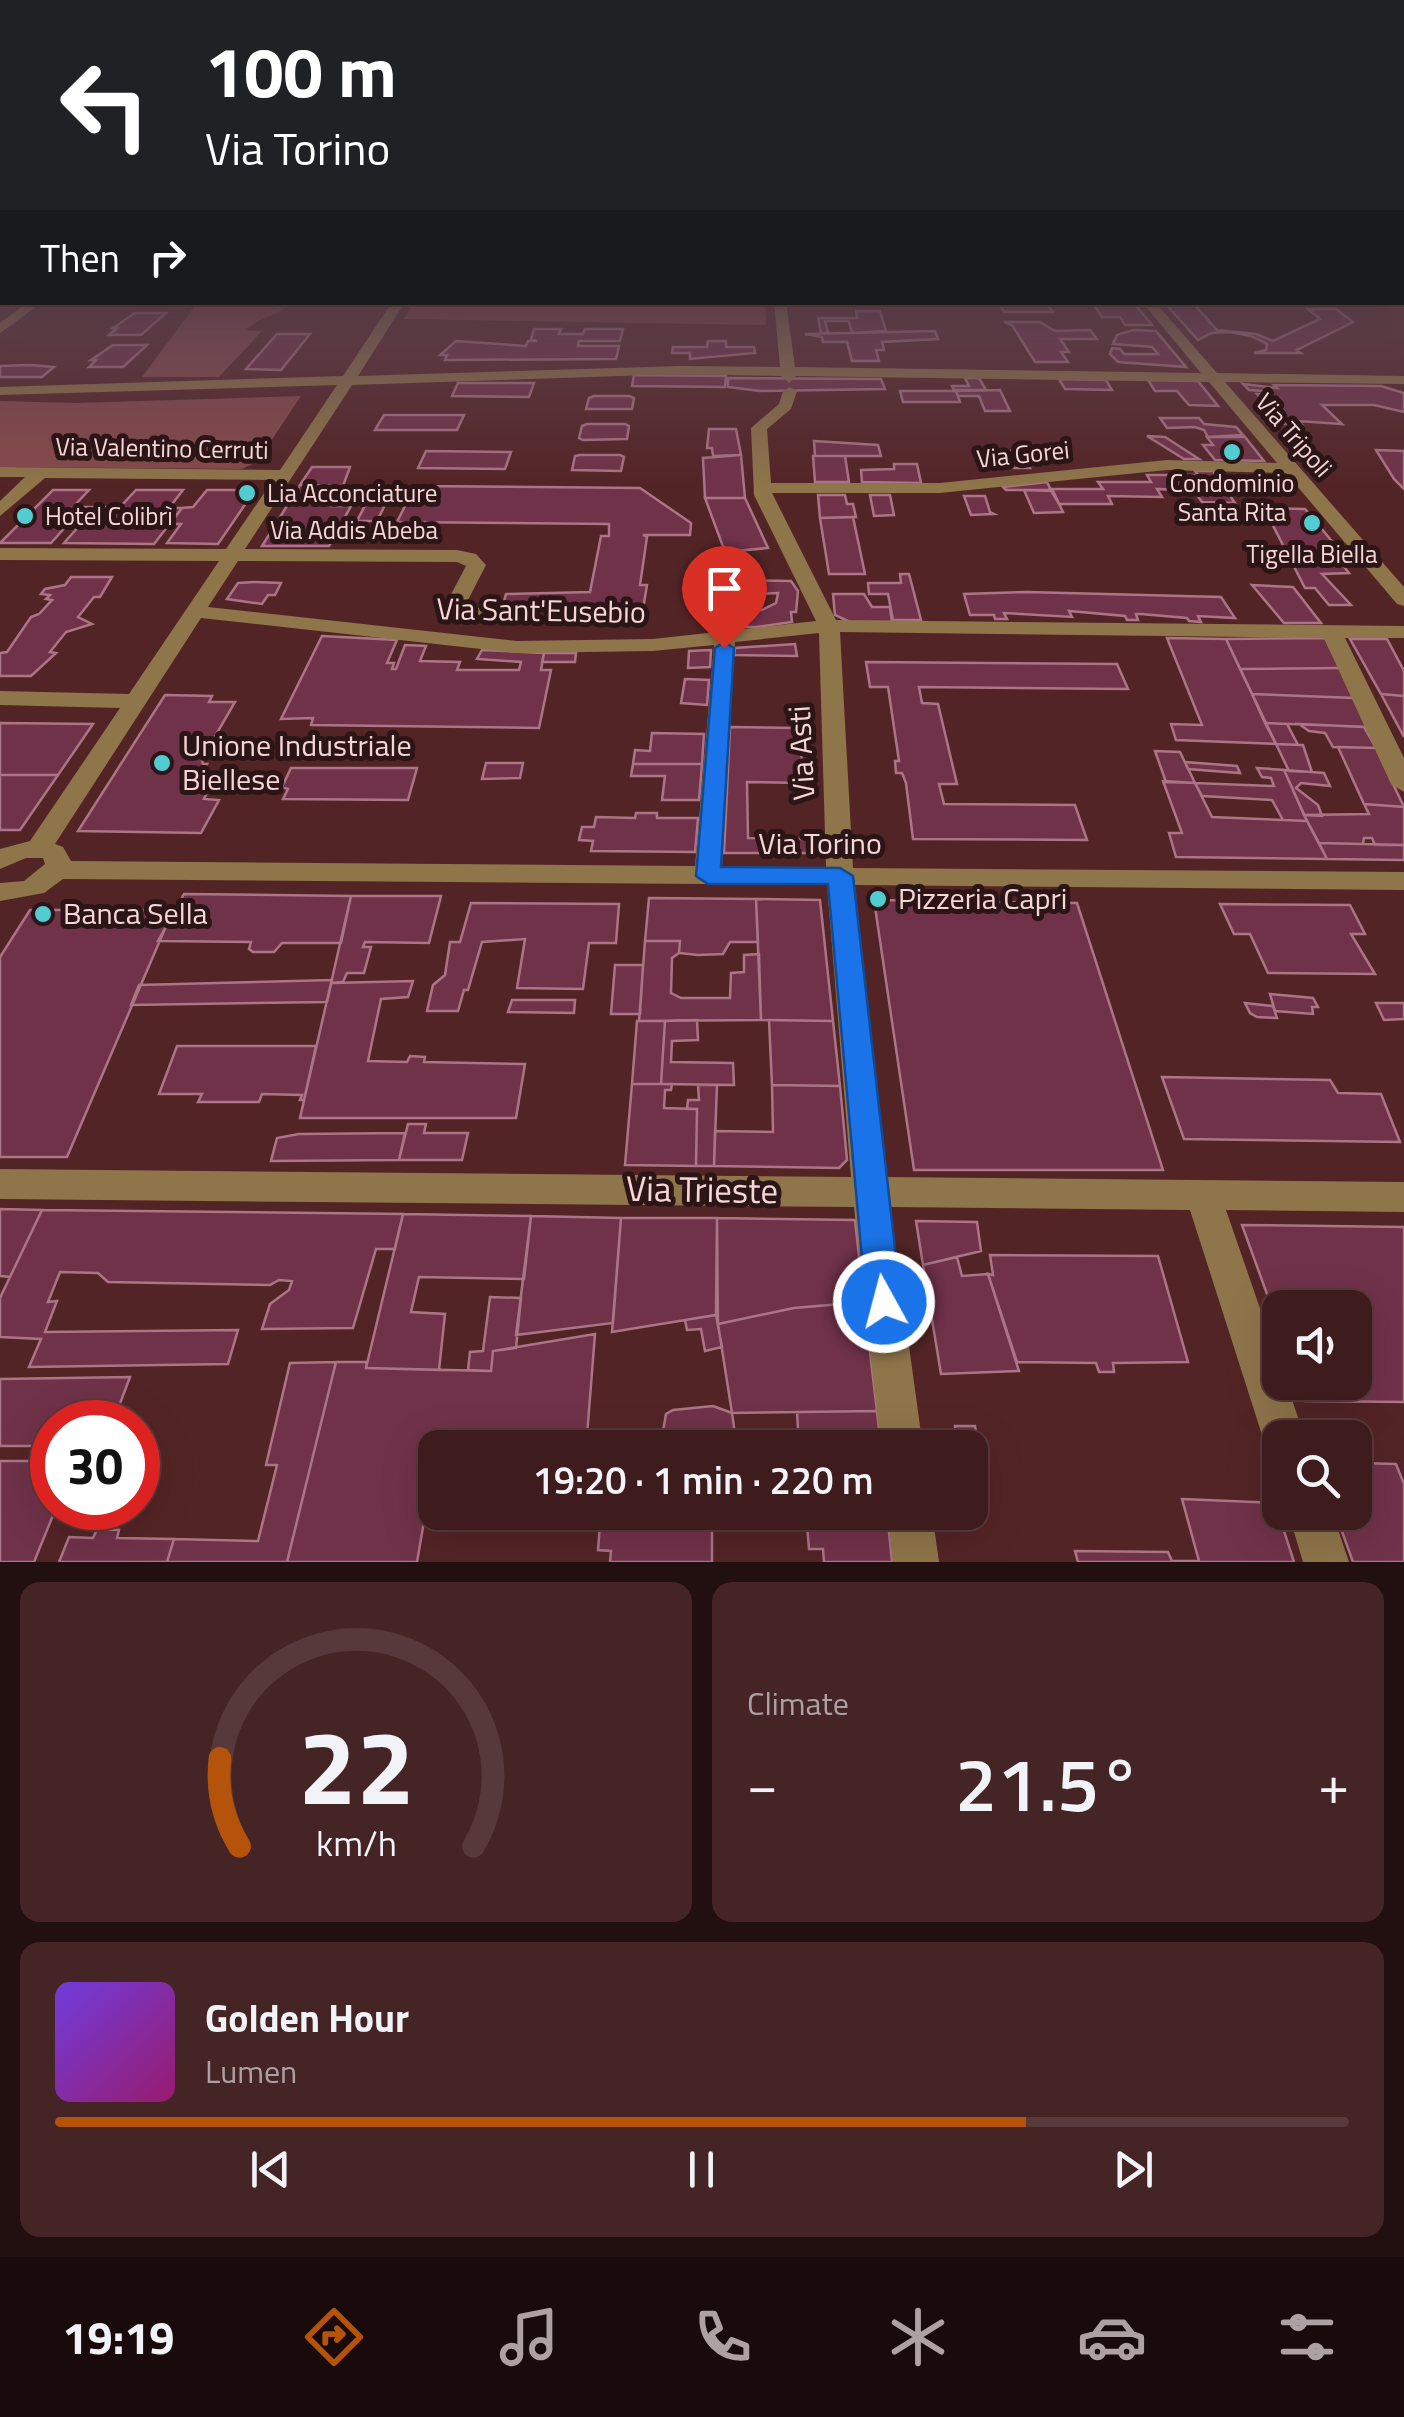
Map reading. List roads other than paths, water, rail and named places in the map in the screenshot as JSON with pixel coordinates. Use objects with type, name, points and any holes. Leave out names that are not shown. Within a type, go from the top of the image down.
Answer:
[{"type":"street","name":"Via Addis Abeba","points":[[47,860],[132,702],[374,340]]},
{"type":"street","points":[[784,340],[786,406],[760,428],[762,488],[830,626]]},
{"type":"street","name":"Via Tripoli","points":[[1180,340],[1404,600]]},
{"type":"street","points":[[0,390],[346,382],[544,372],[788,380],[1210,376],[1404,380]]},
{"type":"street","name":"Via Gorei","points":[[762,488],[940,488],[1167,466],[1290,468]]},
{"type":"street","name":"Via Valentino Cerruti","points":[[0,472],[282,475]]},
{"type":"street","name":"Via Valentino Cerruti","points":[[0,511],[41,472]]},
{"type":"street","points":[[0,554],[229,554]]},
{"type":"street","name":"Via Addis Abeba","points":[[229,554],[469,558],[476,565],[458,600],[462,612],[529,618]]},
{"type":"street","name":"Via Sant'Eusebio","points":[[192,611],[518,647],[725,639],[830,626],[1404,632]]},
{"type":"street","name":"Via Asti","points":[[830,626],[840,876],[870,1192],[900,1430]]},
{"type":"street","points":[[1331,630],[1404,784]]},
{"type":"street","points":[[708,876],[725,639]]},
{"type":"street","points":[[0,698],[132,702]]},
{"type":"street","points":[[0,860],[16,852],[47,860],[37,886],[3,897]]},
{"type":"street","name":"Via Torino","points":[[47,860],[708,876],[1404,881]]},
{"type":"street","name":"Via Trieste","points":[[0,1184],[1404,1197]]},
{"type":"street","points":[[1203,1195],[1278,1420]]},
{"type":"street","points":[[912,1530],[916,1562]]},
{"type":"street","points":[[1316,1530],[1326,1562]]},
{"type":"place","name":"Condominio Santa Rita","points":[[1232,452]]},
{"type":"place","name":"Lia Acconciature","points":[[247,493]]},
{"type":"place","name":"Hotel Colibrì","points":[[25,516]]},
{"type":"place","name":"Tigella Biella","points":[[1312,523]]},
{"type":"place","name":"Unione Industriale Biellese","points":[[162,763]]},
{"type":"place","name":"Pizzeria Capri","points":[[878,899]]},
{"type":"place","name":"Banca Sella","points":[[43,914]]}]
